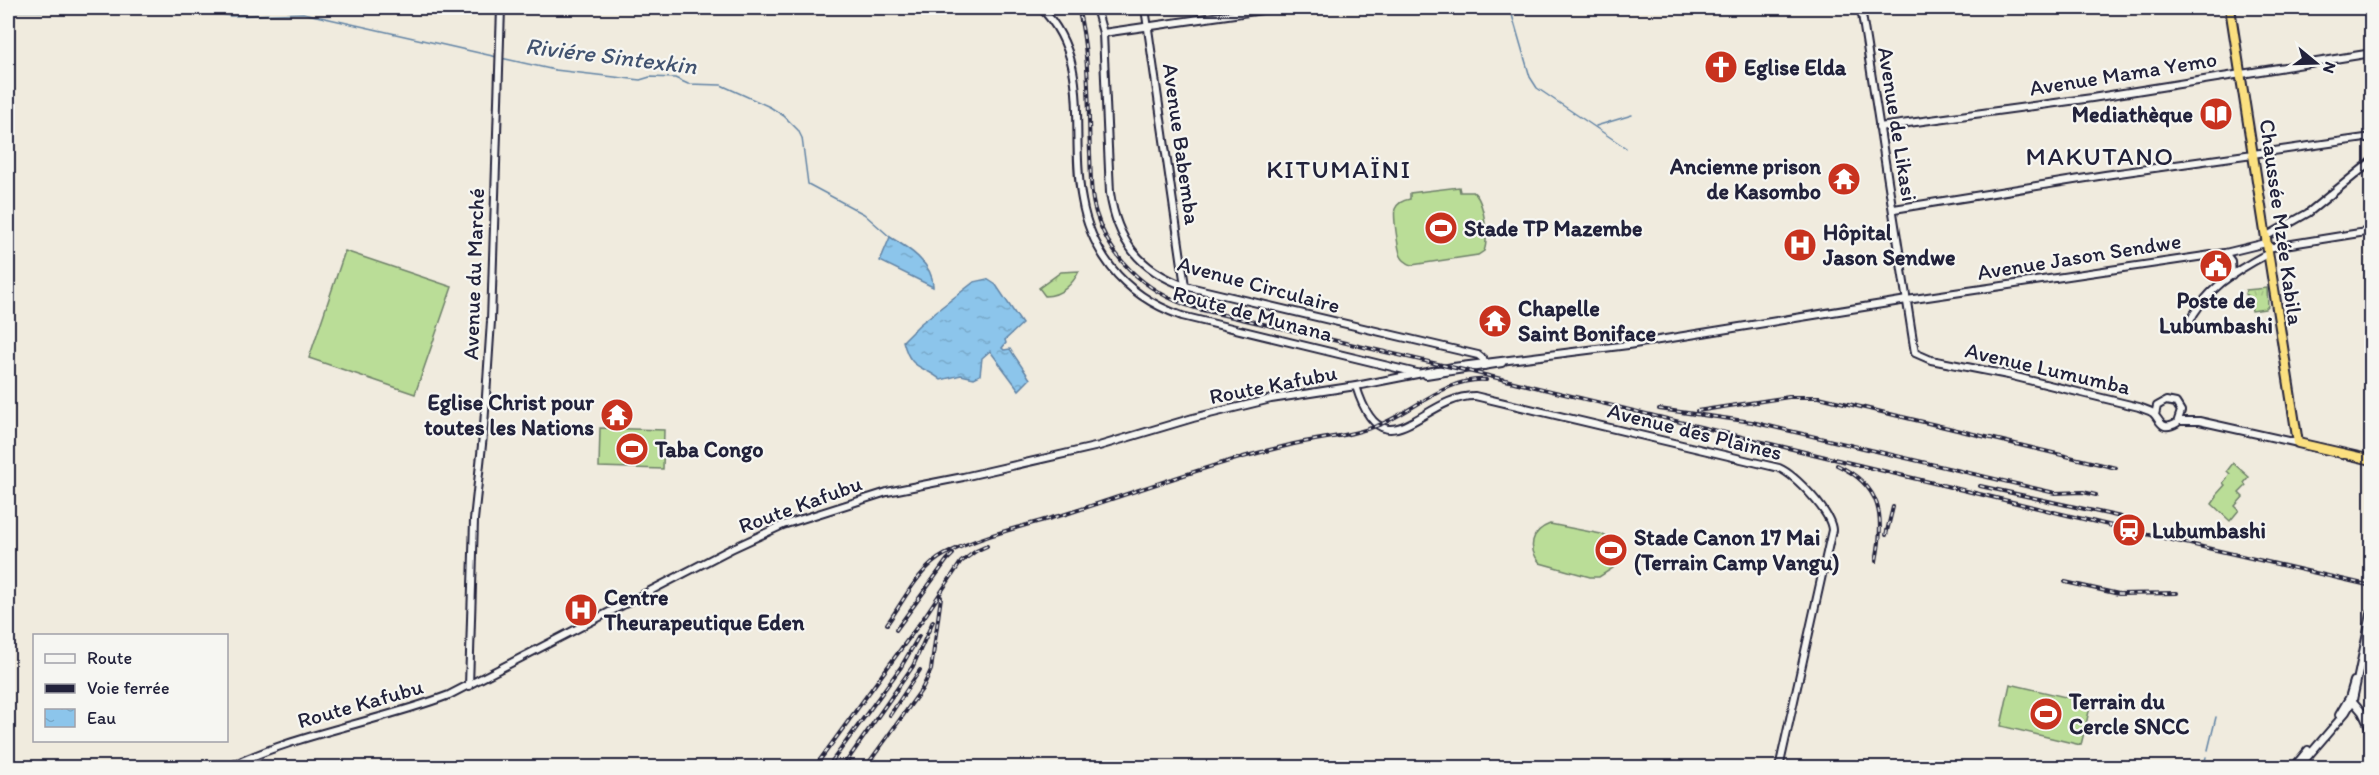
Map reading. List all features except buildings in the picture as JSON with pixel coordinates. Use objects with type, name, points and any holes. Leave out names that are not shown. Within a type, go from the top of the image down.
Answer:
[{"type":"highway","name":"Chaussée Mzée Kabila","points":[[2230,8],[2298,443]]},
{"type":"highway","points":[[2298,443],[2372,460]]},
{"type":"main road","name":"Avenue du Marché","points":[[469,686],[474,520],[484,426],[491,321],[501,8]]},
{"type":"main road","name":"Route de Munana","points":[[1041,8],[1064,39],[1074,71],[1081,198],[1086,219],[1104,257],[1126,283],[1159,307],[1182,316],[1421,374]]},
{"type":"main road","name":"Avenue Circulaire","points":[[1096,8],[1103,33],[1110,193],[1113,214],[1131,250],[1143,264],[1166,279],[1185,286],[1472,354],[1481,357],[1484,365]]},
{"type":"main road","name":"Avenue Babemba","points":[[1145,8],[1185,286]]},
{"type":"main road","points":[[1103,33],[1276,8]]},
{"type":"main road","name":"Avenue de Likasi","points":[[1861,8],[1916,353]]},
{"type":"main road","name":"Avenue Mama Yemo","points":[[1879,127],[2092,98],[2372,53]]},
{"type":"main road","points":[[1894,209],[2372,137]]},
{"type":"main road","points":[[2188,325],[2201,301],[2372,161]]},
{"type":"main road","name":"Avenue Jason Sendwe","points":[[1421,374],[1427,376],[1484,365],[1628,345],[2119,267],[2372,231]]},
{"type":"main road","points":[[2225,253],[2231,261],[2232,276]]},
{"type":"main road","name":"Avenue Lumumba","points":[[1916,353],[1950,364],[2008,375],[2139,407]]},
{"type":"main road","points":[[1472,354],[1476,358],[1472,364]]},
{"type":"main road","name":"Avenue Jason Sendwe","points":[[1421,374],[1472,364],[1484,365]]},
{"type":"main road","name":"Route Kafubu","points":[[227,768],[267,749],[422,705],[469,686],[731,549],[783,525],[836,507],[886,492],[1099,446],[1271,399],[1421,374]]},
{"type":"main road","name":"Avenue des Plaines","points":[[1356,386],[1363,408],[1369,417],[1383,428],[1395,430],[1457,398],[1475,396],[1728,455],[1779,468],[1789,474],[1825,512],[1832,530],[1779,768]]},
{"type":"main road","points":[[2139,407],[2171,401],[2178,405],[2181,411],[2199,421]]},
{"type":"main road","points":[[2155,415],[2159,404]]},
{"type":"main road","points":[[2139,407],[2155,415],[2158,422],[2166,427],[2179,421],[2199,421],[2298,443]]},
{"type":"main road","points":[[2179,421],[2181,411]]},
{"type":"main road","points":[[2298,768],[2346,712],[2372,609]]},
{"type":"main road","points":[[2351,699],[2362,712],[2372,732]]},
{"type":"main road","points":[[2293,768],[2351,699]]},
{"type":"green space","name":"Stade TP Mazembe","points":[[1459,187],[1460,192],[1473,192],[1480,202],[1486,229],[1484,251],[1478,255],[1412,265],[1405,262],[1397,240],[1396,207],[1401,202],[1410,199],[1410,193]]},
{"type":"green space","points":[[345,251],[452,287],[415,394],[309,358]]},
{"type":"green space","points":[[1079,271],[1070,285],[1061,292],[1045,296],[1039,288],[1061,272]]},
{"type":"green space","points":[[2267,288],[2268,306],[2265,309],[2252,311],[2249,296],[2245,294],[2246,290]]},
{"type":"green space","name":"Taba Congo","points":[[600,428],[664,430],[663,469],[599,467]]},
{"type":"green space","points":[[2233,463],[2249,477],[2244,483],[2246,486],[2239,493],[2243,497],[2235,506],[2239,510],[2230,521],[2212,504],[2225,485],[2223,483],[2230,474],[2227,471]]},
{"type":"green space","points":[[1550,524],[1601,534],[1609,538],[1618,552],[1613,568],[1599,577],[1590,577],[1540,563],[1533,552],[1533,540],[1539,531]]},
{"type":"green space","name":"Terrain du Cercle SNCC","points":[[2010,684],[2091,703],[2081,745],[2001,726]]},
{"type":"water","points":[[890,237],[918,257],[929,271],[933,287],[880,261]]},
{"type":"water","points":[[987,279],[996,285],[1022,324],[1005,340],[1006,343],[1002,348],[1010,349],[1030,379],[1019,390],[990,351],[982,358],[980,375],[974,378],[961,375],[941,380],[914,363],[903,341],[920,324],[974,282]]},
{"type":"waterway","points":[[1510,8],[1530,77],[1537,88],[1626,148]]},
{"type":"waterway","name":"Riviére Sintexkin","points":[[8,11],[217,13],[230,16],[303,13],[497,57]]},
{"type":"waterway","name":"Riviére Sintexkin","points":[[501,58],[555,70],[640,80],[650,77],[675,78],[688,84],[721,85],[770,107],[784,116],[798,130],[802,138],[808,184],[864,214],[890,237]]},
{"type":"waterway","points":[[1596,126],[1632,115]]},
{"type":"waterway","points":[[2208,750],[2216,717]]},
{"type":"waterway","points":[[2203,768],[2206,757]]},
{"type":"railway","points":[[1078,8],[1087,61],[1091,183],[1096,213],[1103,231],[1123,262],[1150,287],[1166,296],[1202,310],[2372,586]]},
{"type":"railway","points":[[887,624],[927,568],[958,548],[1231,460],[1368,429],[1392,419],[1444,389],[1472,380],[1486,380]]},
{"type":"railway","points":[[1697,411],[1789,397],[1819,397],[2116,468]]},
{"type":"railway","points":[[1659,409],[1752,422],[2055,493],[2083,492],[2096,495]]},
{"type":"railway","points":[[1837,465],[1852,473],[1863,483],[1877,504],[1880,530],[1876,561]]},
{"type":"railway","points":[[1980,486],[2121,517]]},
{"type":"railway","points":[[1886,535],[1893,507]]},
{"type":"railway","points":[[814,768],[925,616],[961,562],[987,546]]},
{"type":"railway","points":[[896,630],[953,554]]},
{"type":"railway","points":[[2065,582],[2119,594],[2177,593]]},
{"type":"railway","points":[[865,768],[922,689],[931,670],[941,597]]},
{"type":"railway","points":[[842,768],[913,666],[933,621]]},
{"type":"railway","points":[[827,768],[901,667],[919,636]]},
{"type":"railway","points":[[890,715],[920,670]]},
{"type":"place","name":"Eglise Elda","points":[[1721,67]]},
{"type":"place","name":"Mediathèque","points":[[2216,114]]},
{"type":"place","name":"Ancienne prison de Kasombo","points":[[1844,179]]},
{"type":"place","name":"Stade TP Mazembe","points":[[1441,228]]},
{"type":"place","name":"Hôpital Jason Sendwe","points":[[1800,245]]},
{"type":"place","name":"Poste de Lubumbashi","points":[[2216,266]]},
{"type":"place","name":"Chapelle Saint Boniface","points":[[1495,321]]},
{"type":"place","name":"Eglise Christ pour toutes les Nations","points":[[617,415]]},
{"type":"place","name":"Taba Congo","points":[[632,449]]},
{"type":"place","name":"Lubumbashi","points":[[2129,530]]},
{"type":"place","name":"Stade Canon 17 Mai (Terrain Camp Vangu)","points":[[1611,550]]},
{"type":"place","name":"Centre Theurapeutique Eden","points":[[581,610]]},
{"type":"place","name":"Terrain du Cercle SNCC","points":[[2046,714]]},
{"type":"district","name":"MAKUTANO","points":[[2100,156]]},
{"type":"district","name":"KITUMAÏNI","points":[[1339,169]]}]
